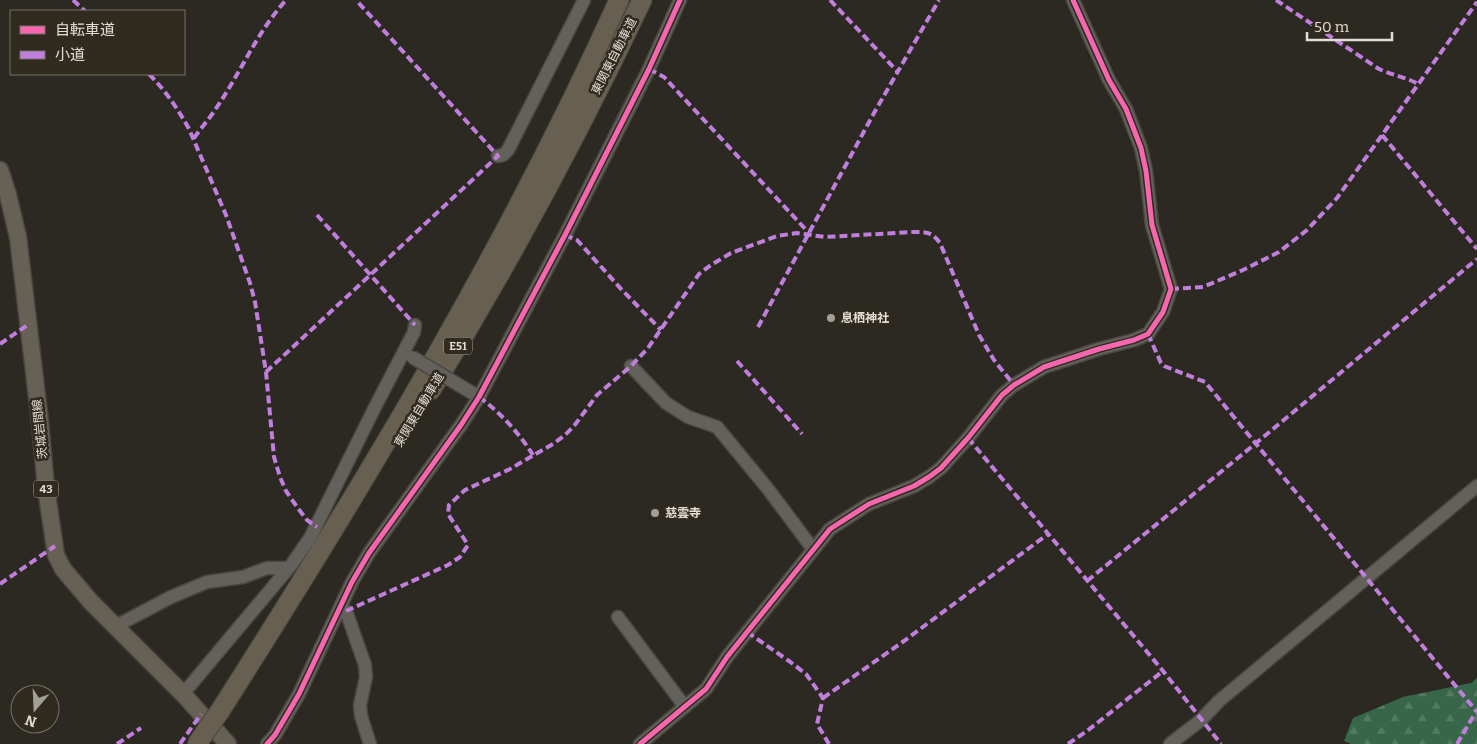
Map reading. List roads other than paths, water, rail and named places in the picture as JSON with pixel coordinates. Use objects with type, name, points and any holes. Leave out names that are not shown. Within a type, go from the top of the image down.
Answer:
[{"type":"highway","name":"東関東自動車道","points":[[197,744],[220,711],[381,452],[433,362],[551,141],[619,0]]},
{"type":"highway","name":"東関東自動車道","points":[[243,674],[340,538],[446,367],[568,148],[642,0]]},
{"type":"main road","name":"茨城岩間線","points":[[0,170],[18,237],[46,488],[56,555],[74,584],[183,694],[228,744]]},
{"type":"street","points":[[498,156],[508,150],[584,0]]},
{"type":"street","points":[[267,744],[275,736],[299,694],[352,582],[369,553],[456,433],[574,217],[649,69],[680,0]]},
{"type":"street","points":[[640,744],[706,689],[727,657],[830,529],[869,504],[914,486],[941,468],[1002,395],[1014,385],[1044,367],[1148,334],[1163,312],[1171,289],[1152,225],[1146,171],[1141,148],[1126,109],[1109,80],[1073,0]]},
{"type":"street","points":[[183,694],[288,568],[317,527],[407,355],[415,325]]},
{"type":"street","points":[[407,355],[477,395]]},
{"type":"street","points":[[631,366],[666,403],[688,417],[717,427],[768,489],[813,549]]},
{"type":"street","points":[[1170,744],[1201,720],[1219,701],[1477,486]]},
{"type":"street","points":[[116,626],[171,597],[207,582],[243,577],[267,568],[288,568]]},
{"type":"street","points":[[341,605],[346,611],[365,665],[366,677],[360,705],[361,716],[370,744]]},
{"type":"street","points":[[618,617],[685,706]]},
{"type":"place","name":"息栖神社","points":[[831,318]]},
{"type":"place","name":"慈雲寺","points":[[655,513]]}]
